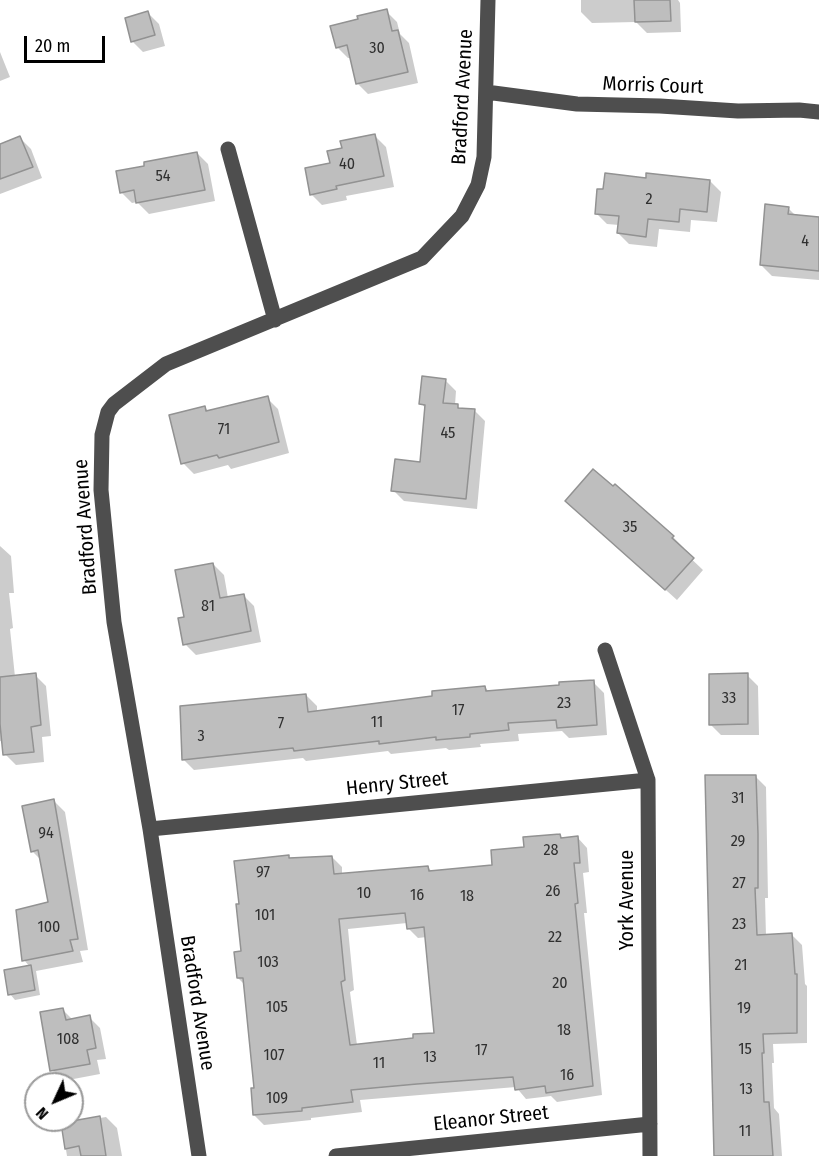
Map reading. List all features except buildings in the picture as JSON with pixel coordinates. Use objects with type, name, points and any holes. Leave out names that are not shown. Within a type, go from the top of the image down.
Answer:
[{"type":"street","name":"Bradford Avenue","points":[[199,1156],[150,829],[114,622],[101,490],[102,435],[108,412],[114,404],[166,364],[422,258],[462,216],[478,185],[484,157],[488,0]]},
{"type":"street","name":"Morris Court","points":[[486,92],[577,104],[819,112]]},
{"type":"street","points":[[228,149],[275,320]]},
{"type":"street","name":"York Avenue","points":[[605,650],[648,780],[650,1156]]},
{"type":"street","name":"Henry Street","points":[[150,829],[648,780]]},
{"type":"street","name":"Eleanor Street","points":[[336,1156],[650,1124]]}]
